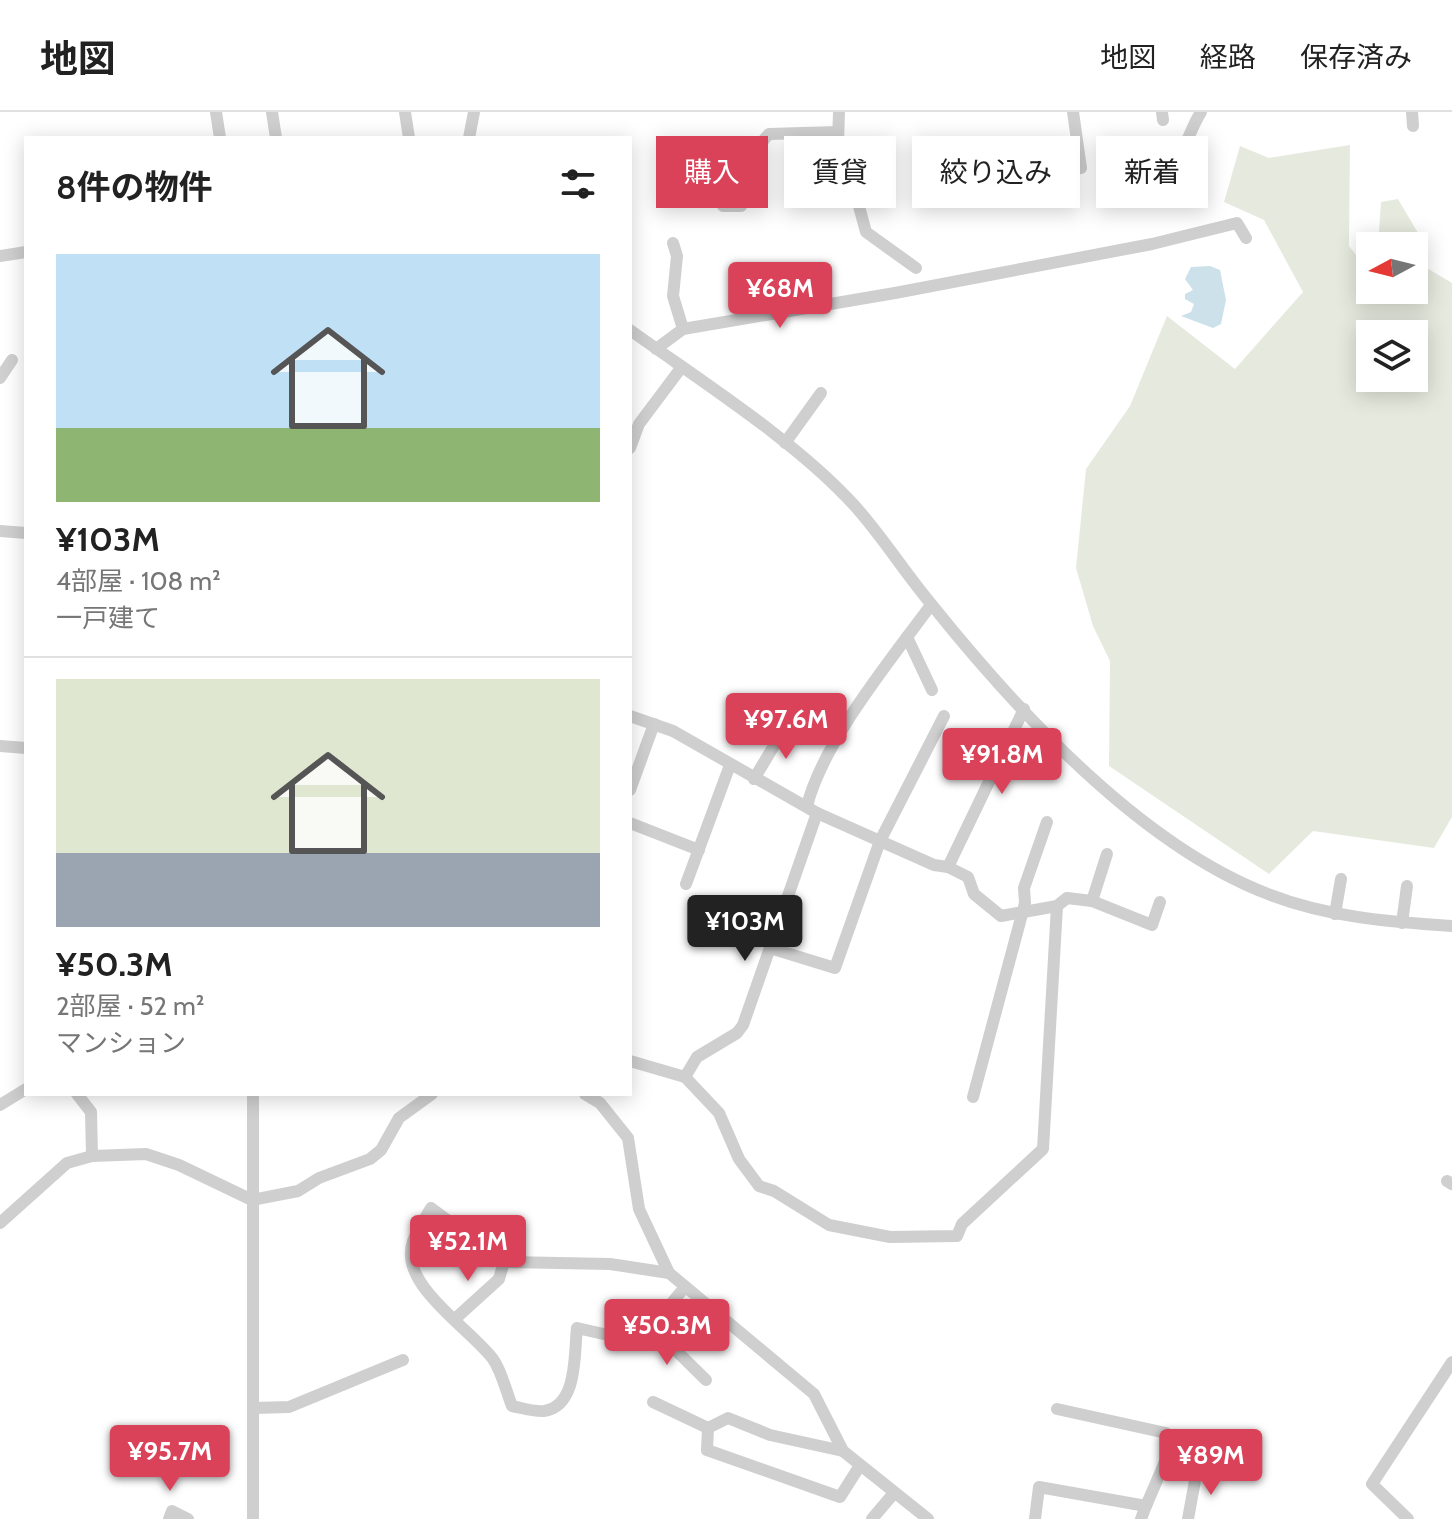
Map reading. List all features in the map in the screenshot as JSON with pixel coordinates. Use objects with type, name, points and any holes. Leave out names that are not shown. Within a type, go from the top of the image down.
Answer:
[{"type":"street","points":[[216,112],[220,136]]},
{"type":"street","points":[[272,112],[276,136]]},
{"type":"street","points":[[405,112],[409,136]]},
{"type":"street","points":[[469,136],[474,112]]},
{"type":"street","points":[[839,112],[837,172],[857,199],[866,232],[916,268]]},
{"type":"street","points":[[1073,112],[1076,136]]},
{"type":"street","points":[[1189,136],[1201,112]]},
{"type":"street","points":[[767,136],[838,132]]},
{"type":"street","points":[[656,349],[683,329],[1152,244],[1237,223],[1246,238]]},
{"type":"street","points":[[673,243],[677,256],[673,296],[683,329]]},
{"type":"street","points":[[0,256],[24,252]]},
{"type":"street","points":[[632,336],[656,349],[785,443],[855,506],[931,605],[1024,709],[1081,767],[1179,847],[1266,894],[1335,914],[1452,926]]},
{"type":"street","points":[[0,378],[12,360]]},
{"type":"street","points":[[632,443],[639,424],[681,368]]},
{"type":"street","points":[[785,443],[821,393]]},
{"type":"street","points":[[0,531],[24,533]]},
{"type":"street","points":[[685,1077],[697,1057],[737,1033],[770,948],[812,809],[813,783],[931,605]]},
{"type":"street","points":[[907,637],[932,690]]},
{"type":"street","points":[[948,867],[1024,709]]},
{"type":"street","points":[[770,948],[835,968],[880,841],[944,716]]},
{"type":"street","points":[[632,717],[654,724],[812,809],[934,865],[948,867],[968,877],[974,894],[1001,916],[1057,906],[1067,898],[1092,901],[1152,925],[1160,902]]},
{"type":"street","points":[[632,784],[654,724]]},
{"type":"street","points":[[754,779],[787,724]]},
{"type":"street","points":[[0,746],[24,748]]},
{"type":"street","points":[[686,884],[730,765]]},
{"type":"street","points":[[973,1097],[1022,914],[1024,888],[1047,822]]},
{"type":"street","points":[[632,824],[699,850]]},
{"type":"street","points":[[1092,901],[1107,854]]},
{"type":"street","points":[[1335,914],[1341,879]]},
{"type":"street","points":[[1402,923],[1407,886]]},
{"type":"street","points":[[632,1062],[685,1077],[719,1113],[739,1159],[759,1186],[774,1191],[829,1225],[890,1237],[957,1236],[962,1224],[1043,1149],[1057,906]]},
{"type":"street","points":[[0,1105],[24,1090]]},
{"type":"street","points":[[79,1096],[91,1112],[92,1156]]},
{"type":"street","points":[[253,1096],[255,1518]]},
{"type":"street","points":[[0,1223],[67,1163],[92,1156],[146,1154],[179,1165],[252,1200],[298,1191],[319,1178],[370,1159],[381,1150],[399,1118],[429,1096]]},
{"type":"street","points":[[588,1096],[600,1103],[628,1138],[639,1209],[669,1273],[814,1394],[843,1451],[923,1518]]},
{"type":"street","points":[[669,1273],[610,1264],[504,1262],[431,1208],[412,1243],[413,1269],[420,1286],[456,1318],[496,1363],[512,1406],[542,1411],[564,1399],[570,1389],[577,1328],[639,1342],[685,1287]]},
{"type":"street","points":[[456,1318],[499,1279],[504,1262]]},
{"type":"street","points":[[653,1328],[706,1380]]},
{"type":"street","points":[[253,1408],[289,1407],[403,1360]]},
{"type":"street","points":[[1408,1519],[1372,1484],[1452,1362]]},
{"type":"street","points":[[653,1402],[708,1428]]},
{"type":"street","points":[[1057,1409],[1166,1433],[1173,1443],[1141,1519]]},
{"type":"street","points":[[708,1428],[728,1418],[770,1435],[843,1451]]},
{"type":"street","points":[[708,1428],[707,1450],[840,1497],[859,1467]]},
{"type":"street","points":[[1188,1519],[1198,1464]]},
{"type":"street","points":[[1035,1519],[1039,1487],[1146,1506],[1147,1503]]},
{"type":"street","points":[[872,1519],[894,1493]]},
{"type":"street","points":[[169,1519],[172,1511],[188,1519]]},
{"type":"shaded area","points":[[1350,145],[1349,246],[1356,255],[1356,304],[1428,304],[1428,269],[1452,283],[1452,817],[1434,848],[1313,831],[1269,874],[1109,766],[1110,661],[1093,626],[1076,568],[1086,469],[1130,406],[1167,316],[1235,369],[1303,292],[1264,220],[1224,202],[1240,146],[1269,158]]},
{"type":"shaded area","points":[[1398,199],[1417,232],[1379,232],[1381,202]]},
{"type":"water","points":[[1210,266],[1220,270],[1226,300],[1221,324],[1213,328],[1181,316],[1191,312],[1194,304],[1185,299],[1185,294],[1193,290],[1185,279],[1191,267]]}]
